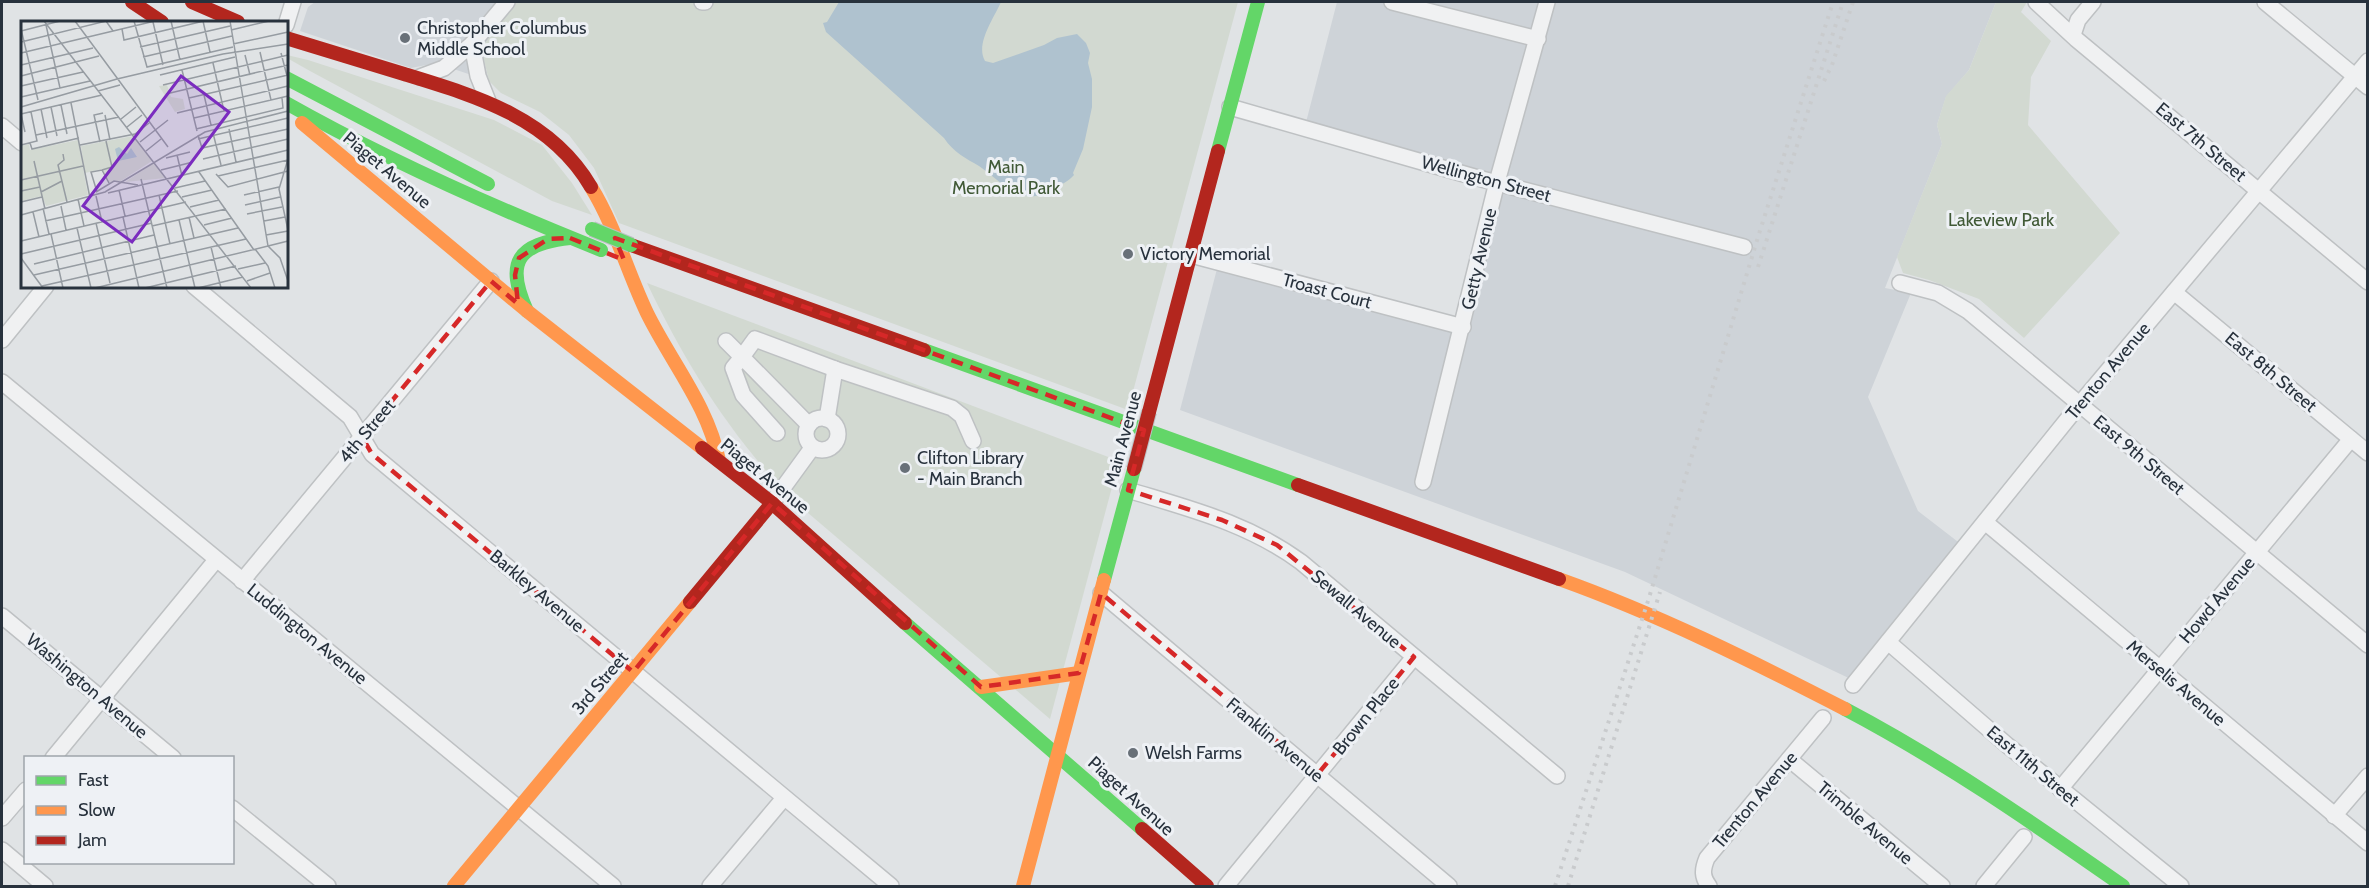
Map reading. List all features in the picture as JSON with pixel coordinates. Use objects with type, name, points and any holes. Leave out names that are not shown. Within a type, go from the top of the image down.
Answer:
[{"type":"main road","points":[[132,2],[149,6],[161,21]]},
{"type":"main road","points":[[181,2],[208,21]]},
{"type":"main road","points":[[192,2],[236,21]]},
{"type":"main road","name":"Main Avenue","points":[[1023,886],[1258,2]]},
{"type":"main road","points":[[288,39],[488,100],[525,119],[547,134],[574,160],[589,182],[645,309],[683,378],[702,407],[716,438],[719,461]]},
{"type":"main road","points":[[288,73],[332,100],[502,190]]},
{"type":"main road","points":[[288,79],[332,100]]},
{"type":"main road","points":[[288,104],[345,137],[421,174],[570,238],[640,265]]},
{"type":"main road","name":"Piaget Avenue","points":[[288,110],[527,311],[772,503],[874,596],[1207,886]]},
{"type":"main road","points":[[587,227],[631,245],[1588,589],[1687,630],[1824,698],[1963,778],[2039,827],[2123,886]]},
{"type":"main road","points":[[527,311],[517,292],[515,275],[519,258],[532,246],[548,239],[570,238]]},
{"type":"main road","points":[[1124,441],[1156,453]]},
{"type":"main road","name":"3rd Street","points":[[454,886],[772,503]]},
{"type":"main road","points":[[981,687],[1079,673]]},
{"type":"main road","points":[[1824,698],[1841,693],[1853,685]]},
{"type":"street","points":[[287,21],[293,2]]},
{"type":"street","points":[[417,78],[444,68],[472,44],[507,2]]},
{"type":"street","points":[[1392,2],[1538,39]]},
{"type":"street","name":"Getty Avenue","points":[[1423,482],[1497,182],[1547,2]]},
{"type":"street","name":"East 7th Street","points":[[2036,2],[2367,282]]},
{"type":"street","points":[[2073,35],[2078,20],[2093,2]]},
{"type":"street","points":[[2265,2],[2367,87]]},
{"type":"street","points":[[472,44],[478,76],[488,100]]},
{"type":"street","name":"Trenton Avenue","points":[[1853,685],[2079,405],[2367,61]]},
{"type":"street","name":"Wellington Street","points":[[1230,107],[1478,178],[1744,247]]},
{"type":"street","points":[[2,126],[21,142]]},
{"type":"street","name":"Troast Court","points":[[1191,255],[1463,327]]},
{"type":"street","name":"4th Street","points":[[242,581],[492,281]]},
{"type":"street","name":"East 9th Street","points":[[1900,283],[1938,293],[1964,309],[2367,645]]},
{"type":"street","points":[[2,340],[44,288]]},
{"type":"street","name":"Barkley Avenue","points":[[196,288],[350,417],[372,454],[891,886]]},
{"type":"street","name":"East 8th Street","points":[[2175,292],[2367,453]]},
{"type":"street","points":[[777,433],[743,395],[733,368],[755,339],[835,369],[952,408],[962,416],[973,441]]},
{"type":"street","points":[[726,341],[809,425]]},
{"type":"street","points":[[827,419],[835,369]]},
{"type":"street","name":"Luddington Avenue","points":[[2,382],[613,886]]},
{"type":"street","points":[[822,417],[827,419],[832,420],[838,428],[837,438],[831,446],[822,450],[812,448],[806,438],[807,427],[814,420],[822,417]]},
{"type":"street","name":"Howd Avenue","points":[[2060,789],[2351,439]]},
{"type":"street","points":[[772,503],[812,448]]},
{"type":"street","name":"Sewall Avenue","points":[[1128,490],[1252,531],[1277,545],[1557,776]]},
{"type":"street","name":"Merselis Avenue","points":[[1985,522],[2367,843]]},
{"type":"street","points":[[55,756],[216,560]]},
{"type":"street","name":"Franklin Avenue","points":[[1101,593],[1449,886]]},
{"type":"street","name":"Washington Avenue","points":[[2,615],[171,756]]},
{"type":"street","name":"East 11th Street","points":[[1888,642],[2060,789],[2181,886]]},
{"type":"street","name":"Brown Place","points":[[1226,886],[1414,657]]},
{"type":"street","name":"Trenton Avenue","points":[[1709,886],[1704,879],[1703,868],[1707,858],[1823,718]]},
{"type":"street","name":"Trimble Avenue","points":[[1789,759],[1942,886]]},
{"type":"street","points":[[2334,816],[2367,776]]},
{"type":"street","points":[[2,818],[24,792]]},
{"type":"street","points":[[711,886],[784,798]]},
{"type":"street","points":[[234,810],[328,886]]},
{"type":"street","points":[[1983,886],[2024,837]]},
{"type":"street","points":[[2,850],[45,886]]},
{"type":"highlighted area","points":[[570,238],[624,260],[615,238],[1144,430],[1128,490],[1222,520],[1277,545],[1414,657],[1317,775],[1101,593],[1079,673],[981,687],[772,503],[633,672],[372,454],[362,437],[491,281],[518,304],[515,275],[519,258],[548,239]]},
{"type":"shaded area","name":"Christopher Columbus Middle School","points":[[315,2],[517,2],[490,34],[484,60],[489,81],[436,63],[411,68],[300,31],[308,7]]},
{"type":"shaded area","points":[[1337,2],[1384,2],[1428,13],[1429,2],[1996,2],[1969,70],[1946,97],[1937,125],[1942,144],[1885,288],[1911,293],[1868,397],[1918,511],[1966,548],[1855,681],[1625,572],[1180,410],[1217,269],[1461,334],[1498,183],[1303,134]]},
{"type":"green space","name":"Main Memorial Park","points":[[517,2],[1238,2],[1128,410],[619,223],[594,168],[569,135],[540,112],[501,93],[489,81],[484,60],[485,43]]},
{"type":"green space","name":"Lakeview Park","points":[[1996,2],[2027,2],[2021,12],[2051,41],[2031,77],[2028,125],[2120,233],[2024,338],[1979,299],[1903,273],[1897,257],[1942,144],[1937,125],[1946,96],[1969,70]]},
{"type":"green space","points":[[288,55],[494,120],[542,145],[572,183],[592,215],[552,201],[288,59]]},
{"type":"green space","points":[[647,283],[1119,461],[1050,719],[794,501],[771,477],[711,398],[677,342]]},
{"type":"water","points":[[839,2],[1001,2],[982,47],[985,61],[993,63],[1057,38],[1077,34],[1086,43],[1090,53],[1088,63],[1092,79],[1092,107],[1083,149],[1074,175],[1043,194],[1022,195],[1005,187],[979,166],[960,155],[826,32],[823,23],[827,22]]},
{"type":"railway","points":[[1555,886],[1648,601],[1758,237],[1833,2]]},
{"type":"railway","points":[[1758,267],[1843,2]]},
{"type":"railway","points":[[1824,81],[1832,65],[1853,2]]},
{"type":"railway","points":[[1568,886],[1660,592]]},
{"type":"traffic: fast","points":[[1218,151],[1258,2]]},
{"type":"traffic: fast","points":[[288,79],[488,184]]},
{"type":"traffic: fast","points":[[288,104],[441,182],[601,250]]},
{"type":"traffic: fast","points":[[592,229],[631,245]]},
{"type":"traffic: fast","points":[[527,311],[517,280],[520,258],[538,245],[570,238]]},
{"type":"traffic: fast","points":[[924,350],[1298,485]]},
{"type":"traffic: fast","points":[[1104,580],[1134,469]]},
{"type":"traffic: fast","points":[[905,623],[1142,829]]},
{"type":"traffic: fast","points":[[1845,709],[1952,771],[2123,886]]},
{"type":"traffic: slow","points":[[302,123],[527,311],[702,448]]},
{"type":"traffic: slow","points":[[591,187],[607,217],[647,313],[707,422],[719,461]]},
{"type":"traffic: slow","points":[[1559,579],[1632,607],[1704,639],[1845,709]]},
{"type":"traffic: slow","points":[[1023,886],[1104,580]]},
{"type":"traffic: slow","points":[[454,886],[690,602]]},
{"type":"traffic: slow","points":[[981,687],[1079,673]]},
{"type":"traffic: jam","points":[[132,2],[160,21]]},
{"type":"traffic: jam","points":[[192,2],[236,21]]},
{"type":"traffic: jam","points":[[288,39],[458,91],[509,113],[555,143],[574,163],[591,187]]},
{"type":"traffic: jam","points":[[1149,412],[1218,151]]},
{"type":"traffic: jam","points":[[631,245],[924,350]]},
{"type":"traffic: jam","points":[[1134,469],[1149,412]]},
{"type":"traffic: jam","points":[[702,448],[772,503],[905,623]]},
{"type":"traffic: jam","points":[[1298,485],[1559,579]]},
{"type":"traffic: jam","points":[[690,602],[772,503]]},
{"type":"traffic: jam","points":[[1142,829],[1207,886]]},
{"type":"place","name":"Christopher Columbus Middle School","points":[[405,38]]},
{"type":"place","name":"Victory Memorial","points":[[1128,254]]},
{"type":"place","name":"Clifton Library - Main Branch","points":[[905,468]]},
{"type":"place","name":"Welsh Farms","points":[[1133,753]]}]
